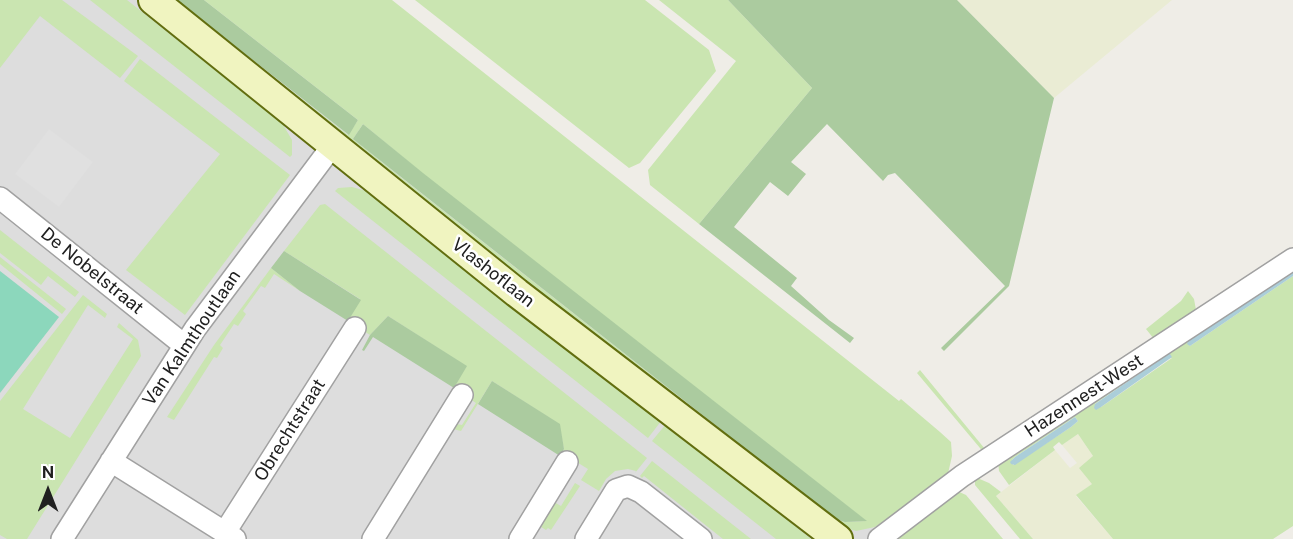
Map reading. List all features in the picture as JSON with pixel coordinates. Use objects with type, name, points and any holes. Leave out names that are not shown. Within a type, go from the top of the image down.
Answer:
[{"type":"street","name":"Vlashoflaan","points":[[153,0],[517,293],[838,539]]},
{"type":"street","name":"Van Kalmthoutlaan","points":[[62,539],[184,345],[333,145]]},
{"type":"street","name":"De Nobelstraat","points":[[0,198],[184,345]]},
{"type":"street","name":"Hazennest-West","points":[[879,539],[962,476],[1293,259]]},
{"type":"street","name":"Obrechtstraat","points":[[111,461],[230,536],[355,327]]},
{"type":"street","points":[[373,539],[462,395]]},
{"type":"street","points":[[520,539],[567,462]]},
{"type":"street","points":[[586,539],[616,490],[628,486],[641,492],[700,539]]},
{"type":"shaded area","points":[[0,0],[197,0],[682,391],[890,539],[0,539]]},
{"type":"shaded area","points":[[49,129],[93,162],[59,207],[15,174]]},
{"type":"green space","points":[[0,0],[62,0],[138,56],[120,78],[40,16],[0,68]]},
{"type":"green space","points":[[90,0],[127,0],[282,123],[292,140],[292,155],[290,157]]},
{"type":"green space","points":[[169,0],[176,0],[348,135],[358,120],[204,0],[392,0],[899,401],[901,399],[951,442],[952,456],[947,478],[875,527],[856,531],[837,525]],"holes":[[[363,124],[423,174],[866,521],[845,522],[833,518],[353,139]]]},
{"type":"green space","points":[[176,0],[204,0],[358,120],[349,135]]},
{"type":"green space","points":[[415,0],[645,0],[709,50],[716,71],[640,163],[629,168]]},
{"type":"green space","points":[[659,0],[728,0],[812,88],[699,224],[650,185],[648,170],[736,61]]},
{"type":"green space","points":[[728,0],[957,0],[1054,98],[1009,286],[944,351],[941,348],[1005,286],[895,173],[888,175],[883,181],[827,124],[791,162],[806,174],[788,196],[770,182],[734,227],[797,278],[791,286],[829,320],[854,338],[850,343],[699,224],[812,88]]},
{"type":"green space","points":[[957,0],[1172,0],[1054,98]]},
{"type":"green space","points":[[140,59],[290,175],[185,315],[126,270],[220,154],[124,81]]},
{"type":"green space","points":[[363,124],[867,521],[845,522],[833,518],[353,139]]},
{"type":"green space","points":[[352,187],[378,198],[662,420],[648,438],[335,191],[338,188]]},
{"type":"green space","points":[[325,204],[647,458],[635,473],[636,471],[628,469],[615,471],[606,479],[599,491],[581,480],[588,469],[562,453],[564,449],[559,424],[492,381],[461,431],[453,429],[457,424],[462,425],[476,403],[454,388],[466,366],[388,316],[370,335],[348,321],[360,299],[284,251],[320,205]]},
{"type":"green space","points":[[0,230],[79,292],[75,297],[48,276],[41,285],[0,253]]},
{"type":"green space","points":[[284,251],[361,300],[348,321],[300,291],[271,268]]},
{"type":"green space","points":[[0,257],[66,309],[62,314],[0,264]]},
{"type":"green space","points":[[271,268],[300,291],[274,274],[265,288],[261,286],[243,311],[246,314],[238,326],[234,324],[220,345],[223,348],[217,358],[214,357],[174,420],[167,417],[214,345]]},
{"type":"green space","points":[[0,271],[59,317],[0,393]]},
{"type":"green space","points":[[1293,276],[1293,526],[1273,539],[1113,539],[1076,495],[1092,484],[1079,468],[1093,456],[1078,434],[1062,445],[1059,442],[1053,447],[1055,450],[1009,485],[999,471],[998,460],[1227,314],[1188,341],[1190,346]],"holes":[[[1172,358],[1101,407],[1095,404],[1157,361]],[[1075,417],[1078,421],[1071,427],[1013,465],[1012,460],[1015,457]]]},
{"type":"green space","points":[[1188,291],[1194,299],[1196,310],[1154,339],[1146,329],[1181,301]]},
{"type":"green space","points":[[83,295],[107,314],[105,318],[88,305],[23,409],[70,438],[133,339],[117,327],[119,323],[138,340],[141,356],[27,539],[7,539],[0,535],[0,401]]},
{"type":"green space","points":[[388,316],[467,366],[454,388],[373,337],[364,351],[362,350],[370,335]]},
{"type":"green space","points":[[920,370],[985,449],[1088,380],[1088,385],[985,454],[917,373]]},
{"type":"green space","points":[[492,381],[560,424],[564,449],[560,456],[478,404]]},
{"type":"green space","points":[[666,424],[811,539],[776,539],[652,441]]},
{"type":"green space","points":[[1078,434],[1093,456],[1092,484],[1076,496],[1113,539],[1033,539],[996,496],[1055,450],[1070,468],[1077,463],[1062,445]]},
{"type":"green space","points":[[652,461],[751,539],[723,539],[644,476],[642,478],[640,476]]},
{"type":"green space","points":[[975,477],[1001,492],[996,496],[1033,539],[1020,539],[975,485]]},
{"type":"green space","points":[[575,483],[580,486],[551,530],[541,527],[539,523],[554,502],[561,506]]},
{"type":"green space","points":[[957,491],[966,495],[1003,539],[899,539],[901,533]]},
{"type":"water","points":[[1293,269],[1293,276],[1190,346],[1187,344],[1188,341]]},
{"type":"water","points":[[1168,354],[1172,357],[1101,407],[1096,410],[1094,408],[1095,404]]},
{"type":"water","points":[[1075,417],[1078,421],[1071,427],[1015,465],[1011,464],[1010,462],[1015,457]]}]
